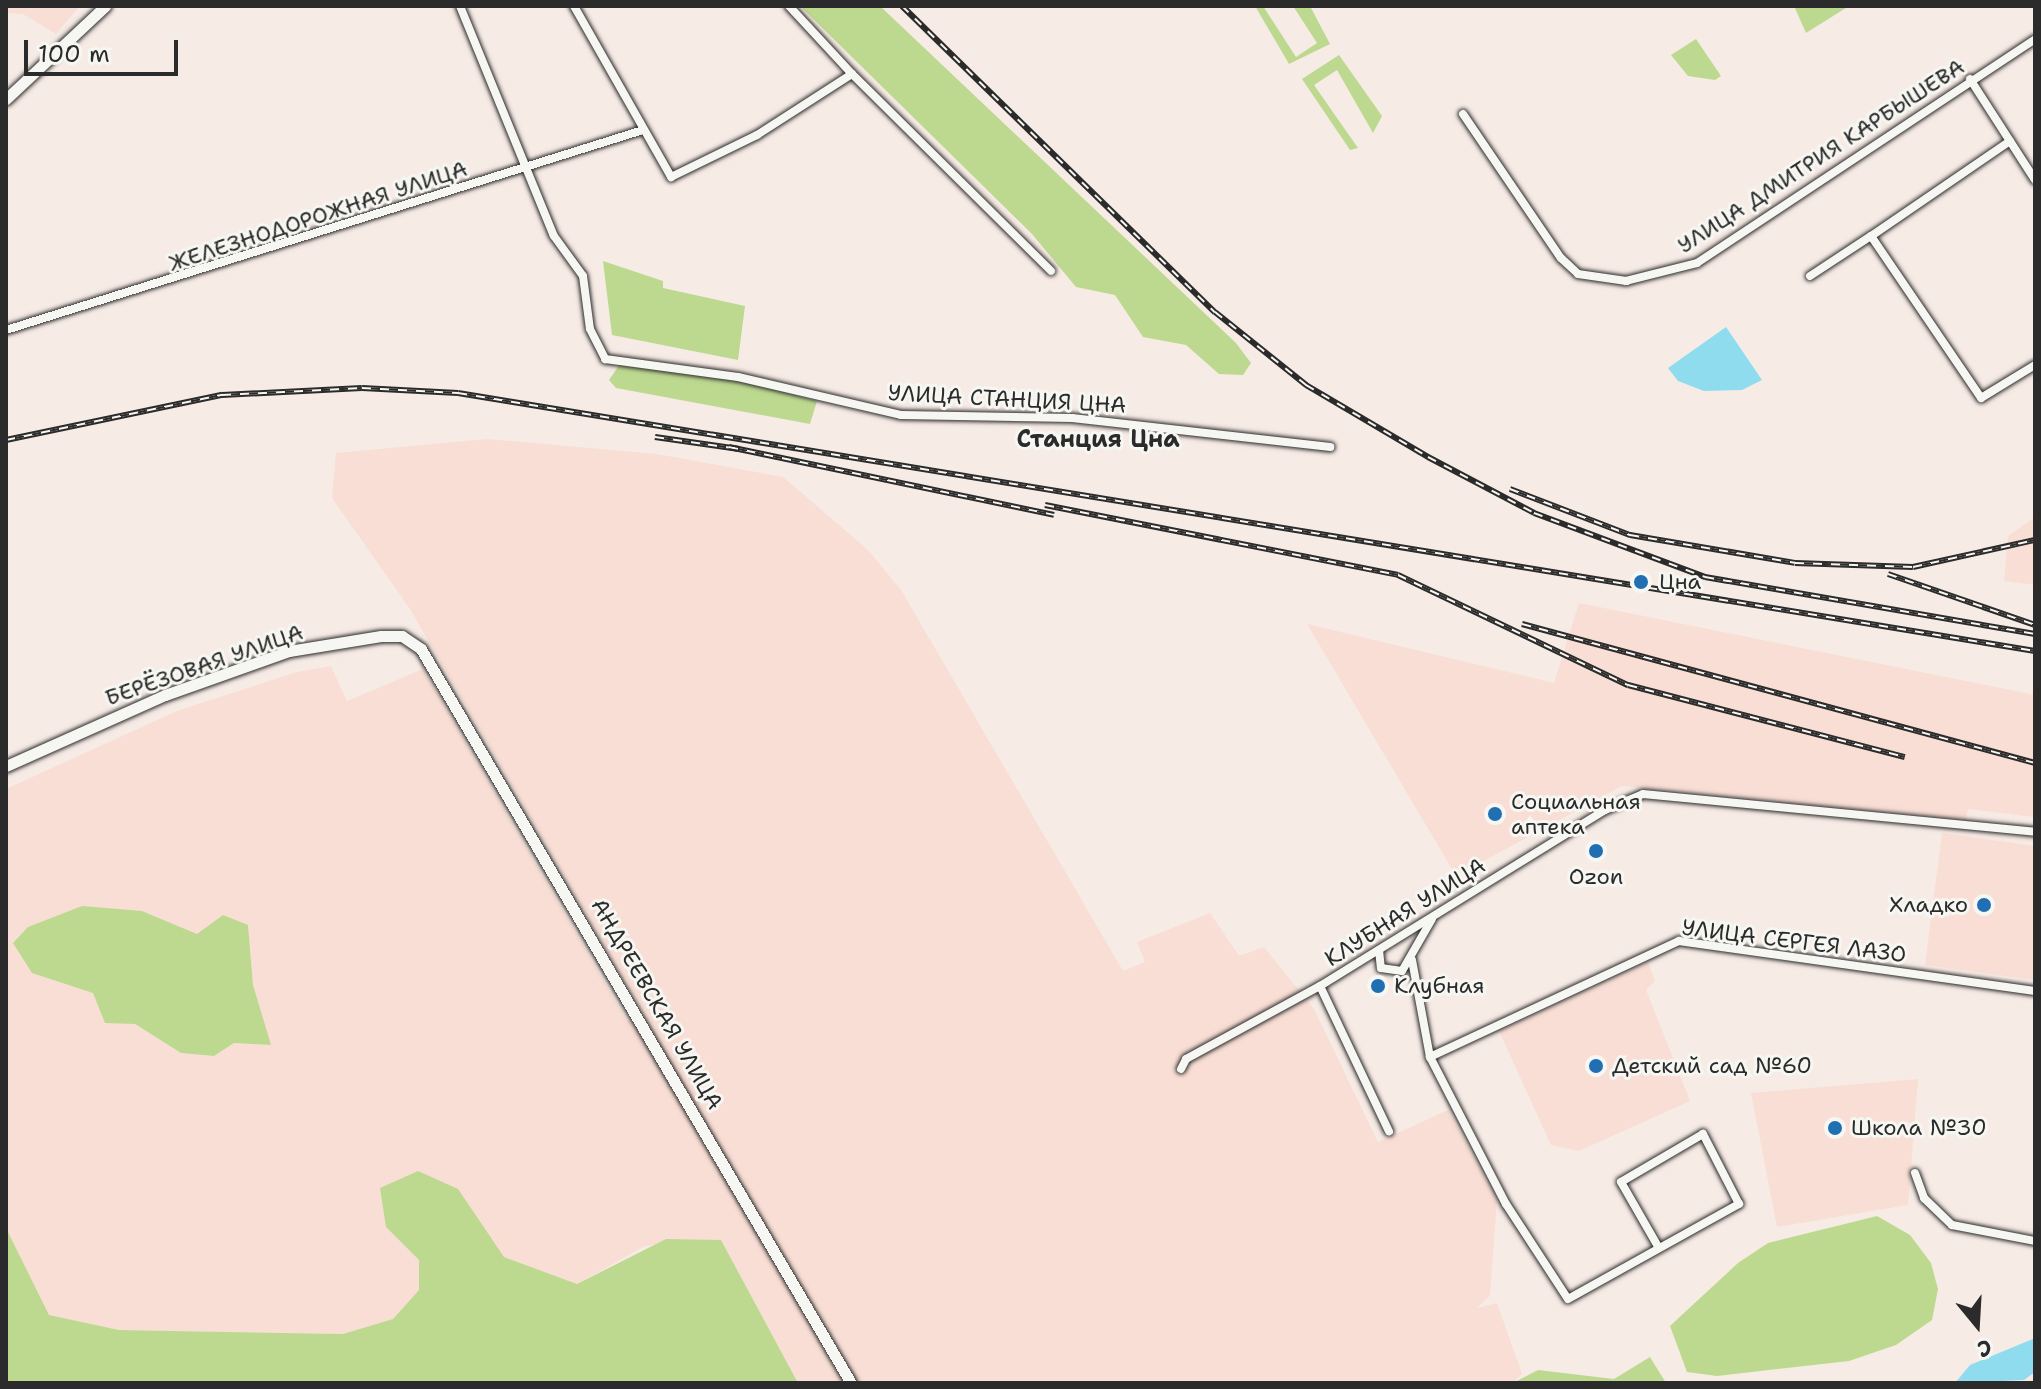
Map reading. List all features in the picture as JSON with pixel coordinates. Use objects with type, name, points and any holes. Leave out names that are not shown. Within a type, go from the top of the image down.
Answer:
[{"type":"street","points":[[6,99],[105,6]]},
{"type":"street","points":[[460,6],[523,169]]},
{"type":"street","points":[[574,6],[640,131],[671,177],[757,135],[852,74]]},
{"type":"street","points":[[789,6],[852,74],[1051,271]]},
{"type":"street","name":"УЛИЦА ДМИТРИЯ КАРБЫШЕВА","points":[[1463,114],[1561,258],[1578,274],[1626,281],[1697,263],[1970,79],[2035,39]]},
{"type":"street","points":[[1970,79],[2035,180]]},
{"type":"street","name":"ЖЕЛЕЗНОДОРОЖНАЯ УЛИЦА","points":[[6,330],[640,131]]},
{"type":"street","points":[[1810,276],[2010,141]]},
{"type":"street","name":"УЛИЦА СТАНЦИЯ ЦНА","points":[[523,169],[583,276],[595,345],[605,359],[738,377],[901,415],[1072,418],[1330,447]]},
{"type":"street","points":[[1871,236],[1981,398],[2035,365]]},
{"type":"street","name":"БЕРЁЗОВАЯ УЛИЦА","points":[[6,766],[165,695],[289,651],[381,636],[402,636],[421,649]]},
{"type":"street","name":"АНДРЕЕВСКАЯ УЛИЦА","points":[[421,649],[851,1383]]},
{"type":"street","name":"КЛУБНАЯ УЛИЦА","points":[[1181,1069],[1186,1059],[1320,986],[1605,810],[1643,794],[2035,832]]},
{"type":"street","points":[[1379,950],[1389,974],[1412,960],[1433,916]]},
{"type":"street","name":"УЛИЦА СЕРГЕЯ ЛАЗО","points":[[1430,1057],[1679,941],[2035,991]]},
{"type":"street","points":[[1412,960],[1430,1057],[1506,1204],[1568,1299],[1739,1204],[1703,1134],[1621,1182],[1659,1248]]},
{"type":"street","points":[[1320,986],[1389,1131]]},
{"type":"street","points":[[1915,1173],[1924,1198],[1952,1225],[2035,1241]]},
{"type":"shaded area","points":[[6,6],[80,6],[56,34],[23,14],[6,13]]},
{"type":"shaded area","points":[[487,439],[657,454],[783,477],[868,550],[901,590],[1123,971],[1145,962],[1137,942],[1210,913],[1239,956],[1264,947],[1314,1009],[1378,1142],[1448,1110],[1497,1200],[1490,1295],[1477,1308],[1497,1303],[1522,1374],[1513,1383],[798,1383],[721,1240],[645,1246],[577,1284],[504,1257],[484,1229],[386,1227],[419,1260],[419,1290],[393,1319],[343,1334],[119,1330],[48,1315],[6,1228],[6,789],[177,711],[297,672],[331,666],[347,701],[423,669],[627,1021],[642,1011],[410,609],[332,498],[336,453]],"holes":[[[142,911],[197,934],[248,926],[253,985],[270,1044],[234,1043],[214,1056],[181,1053],[135,1024],[105,1022],[93,993]]]},
{"type":"shaded area","points":[[2035,517],[2035,585],[2004,581],[2008,536]]},
{"type":"shaded area","points":[[1579,603],[2035,695],[2035,817],[1968,809],[1966,820],[1622,786],[1456,876],[1307,624],[1554,683]]},
{"type":"shaded area","name":"Хладко","points":[[1942,833],[2035,846],[2035,980],[1925,965]]},
{"type":"shaded area","name":"Детский сад №60","points":[[1648,962],[1655,981],[1646,990],[1690,1101],[1579,1151],[1551,1145],[1499,1031]]},
{"type":"shaded area","name":"Школа №30","points":[[1918,1079],[1908,1205],[1777,1227],[1751,1093]]},
{"type":"green space","points":[[800,6],[880,6],[1236,343],[1251,363],[1243,375],[1219,374],[1186,345],[1143,337],[1115,295],[1076,287],[1032,234]]},
{"type":"green space","points":[[1255,6],[1263,6],[1296,57],[1317,43],[1293,6],[1310,6],[1330,44],[1289,64]]},
{"type":"green space","points":[[1794,6],[1849,6],[1806,33]]},
{"type":"green space","points":[[1696,39],[1721,76],[1715,80],[1688,76],[1671,55]]},
{"type":"green space","points":[[1339,55],[1382,116],[1373,133],[1337,70],[1314,85],[1358,148],[1350,150],[1302,79]]},
{"type":"green space","points":[[603,261],[663,281],[663,288],[745,306],[738,360],[612,335]]},
{"type":"green space","points":[[620,364],[737,380],[817,401],[810,424],[616,388],[609,380]]},
{"type":"green space","points":[[82,906],[142,911],[197,934],[223,915],[248,925],[253,985],[271,1045],[234,1043],[214,1056],[181,1053],[135,1024],[105,1023],[93,993],[32,973],[13,943],[28,927]]},
{"type":"green space","points":[[418,1171],[458,1189],[504,1257],[577,1284],[666,1239],[721,1240],[798,1383],[6,1383],[6,1228],[49,1315],[119,1330],[343,1334],[393,1319],[419,1290],[419,1260],[386,1227],[380,1188]]},
{"type":"green space","points":[[1877,1216],[1910,1235],[1931,1263],[1938,1289],[1932,1320],[1896,1345],[1849,1361],[1717,1376],[1687,1372],[1670,1326],[1738,1263],[1768,1243]]},
{"type":"green space","points":[[1650,1357],[1666,1383],[1513,1383],[1538,1370],[1614,1379]]},
{"type":"water","points":[[1726,327],[1762,380],[1742,390],[1704,391],[1678,381],[1668,368]]},
{"type":"water","points":[[2035,1338],[2035,1372],[2024,1380],[1955,1383],[1970,1365]]},
{"type":"railway","points":[[902,6],[1215,312],[1306,385],[1428,457],[1534,513],[1705,577],[2035,634]]},
{"type":"railway","points":[[6,440],[222,395],[362,388],[458,393],[2035,651]]},
{"type":"railway","points":[[655,437],[739,449]]},
{"type":"railway","points":[[729,447],[1054,515]]},
{"type":"railway","points":[[1510,489],[1630,535],[1795,563],[1913,567],[2035,540]]},
{"type":"railway","points":[[1045,505],[1398,575],[1628,685],[1905,757]]},
{"type":"railway","points":[[1888,574],[2035,625]]},
{"type":"railway","points":[[1522,624],[2035,763]]},
{"type":"place","name":"Цна","points":[[1641,582]]},
{"type":"place","name":"Социальная аптека","points":[[1495,814]]},
{"type":"place","name":"Ozon","points":[[1596,851]]},
{"type":"place","name":"Хладко","points":[[1984,905]]},
{"type":"place","name":"Клубная","points":[[1378,986]]},
{"type":"place","name":"Детский сад №60","points":[[1596,1066]]},
{"type":"place","name":"Школа №30","points":[[1835,1128]]},
{"type":"district","name":"Станция Цна","points":[[1098,440]]}]
